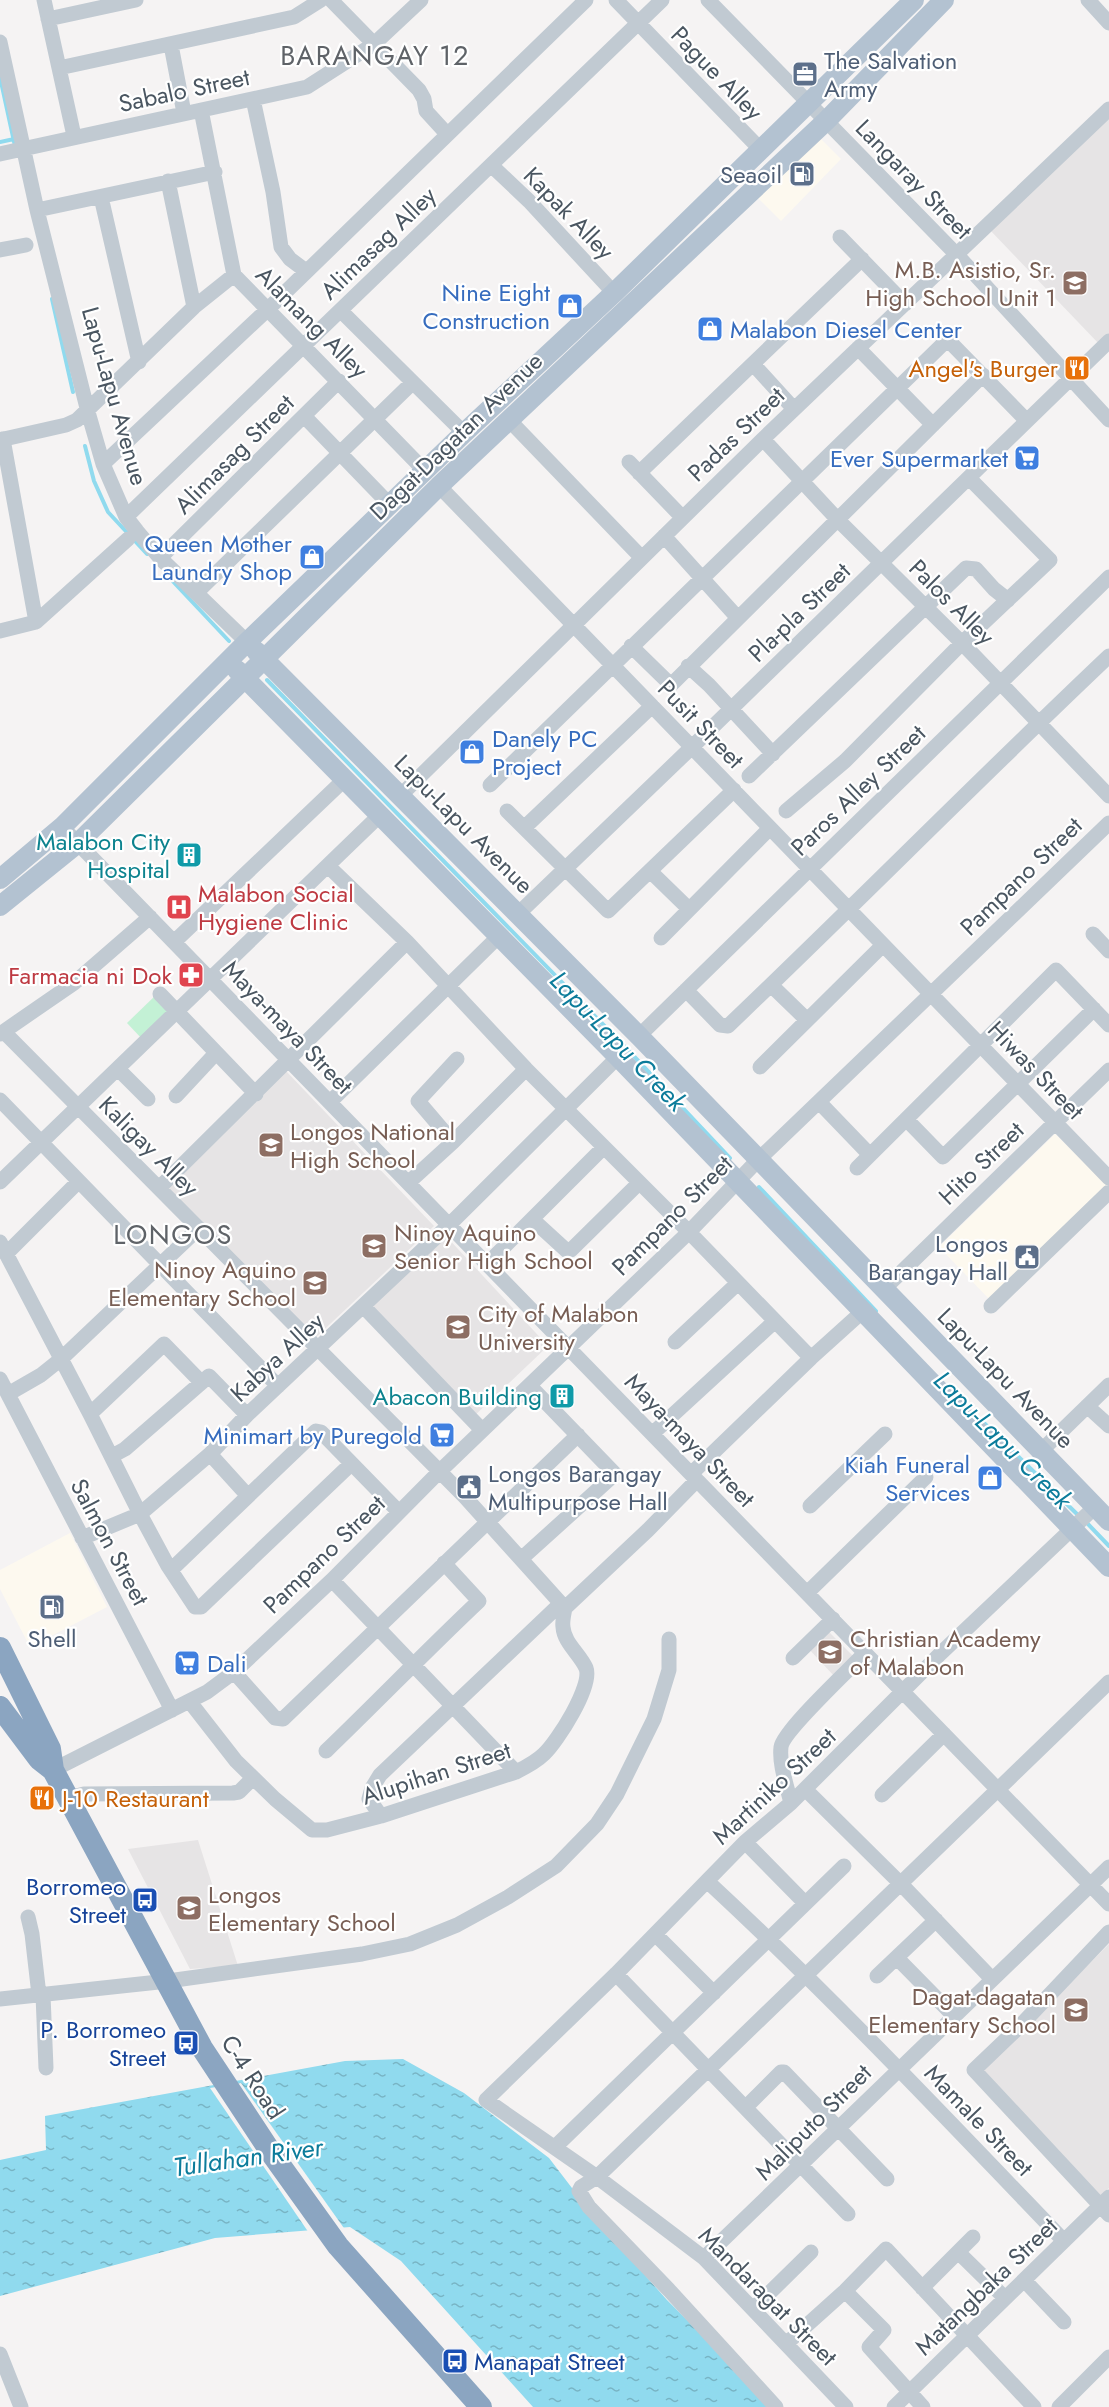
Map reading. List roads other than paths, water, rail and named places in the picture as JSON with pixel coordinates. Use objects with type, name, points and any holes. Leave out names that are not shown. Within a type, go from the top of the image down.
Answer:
[{"type":"highway","name":"C-4 Road","points":[[0,1648],[50,1749],[53,1770],[202,2048],[225,2085],[338,2246],[482,2407]]},
{"type":"highway","name":"C-4 Road","points":[[0,1707],[39,1759],[53,1770]]},
{"type":"main road","name":"Dagat-Dagatan Avenue","points":[[0,879],[62,827],[247,642],[464,433],[614,293],[914,0]]},
{"type":"main road","name":"Dagat-Dagatan Avenue","points":[[0,906],[78,843],[439,486],[826,121],[944,0]]},
{"type":"main road","points":[[890,24],[906,39]]},
{"type":"main road","name":"Lapu-Lapu Avenue","points":[[247,642],[639,1036],[1040,1452],[1088,1519],[1109,1567]]},
{"type":"main road","name":"Lapu-Lapu Avenue","points":[[229,661],[618,1057],[914,1366],[1088,1519]]},
{"type":"main road","points":[[914,1366],[937,1343]]},
{"type":"street","points":[[44,0],[74,136]]},
{"type":"street","points":[[48,19],[136,0]]},
{"type":"street","points":[[59,68],[294,16],[321,0]]},
{"type":"street","points":[[331,0],[419,90],[424,99],[426,111],[447,134]]},
{"type":"street","points":[[103,464],[267,310],[586,0]]},
{"type":"street","name":"Pague Alley","points":[[616,0],[761,150]]},
{"type":"street","name":"Alimasag Alley","points":[[126,517],[662,0]]},
{"type":"street","name":"Langaray Street","points":[[708,0],[957,255],[1109,420]]},
{"type":"street","points":[[1088,0],[1109,23]]},
{"type":"street","name":"Sabalo Street","points":[[0,154],[74,136],[307,87],[374,44],[413,2]]},
{"type":"street","name":"Lapu-Lapu Avenue","points":[[0,42],[37,210],[103,464],[126,517],[160,558],[247,642]]},
{"type":"street","points":[[171,45],[184,113]]},
{"type":"street","points":[[253,99],[273,192],[281,247],[290,259],[306,271]]},
{"type":"street","name":"Padas Street","points":[[400,796],[575,626],[682,517],[1109,109]]},
{"type":"street","name":"Alamang Alley","points":[[201,110],[234,275],[425,471]]},
{"type":"street","name":"Kapak Alley","points":[[491,165],[529,201],[614,293]]},
{"type":"street","points":[[37,210],[215,172]]},
{"type":"street","points":[[168,181],[194,307]]},
{"type":"street","points":[[101,197],[139,362]]},
{"type":"street","points":[[840,237],[904,304]]},
{"type":"street","points":[[0,250],[26,245]]},
{"type":"street","points":[[682,517],[634,468],[754,365],[862,259]]},
{"type":"street","points":[[36,622],[1,439],[66,425],[88,412],[194,307],[234,275]]},
{"type":"street","points":[[341,311],[464,433]]},
{"type":"street","points":[[490,785],[947,341],[1027,421]]},
{"type":"street","name":"Pla-pla Street","points":[[518,914],[1109,341]]},
{"type":"street","points":[[858,348],[933,425]]},
{"type":"street","points":[[754,365],[794,409]]},
{"type":"street","points":[[632,646],[671,685],[983,375]]},
{"type":"street","name":"Alimasag Street","points":[[160,558],[339,381]]},
{"type":"street","points":[[197,592],[412,383]]},
{"type":"street","points":[[304,416],[390,505]]},
{"type":"street","points":[[509,420],[641,557]]},
{"type":"street","name":"Palos Alley","points":[[763,439],[838,520],[925,608],[963,642],[1109,796]]},
{"type":"street","points":[[786,811],[845,761],[963,642],[1050,560],[969,478]]},
{"type":"street","name":"Pusit Street","points":[[439,486],[930,994]]},
{"type":"street","points":[[664,536],[737,617]]},
{"type":"street","points":[[0,630],[36,622],[128,539]]},
{"type":"street","points":[[748,776],[969,567],[976,569],[994,589],[1008,600]]},
{"type":"street","name":"Paros Alley Street","points":[[639,1036],[1109,577]]},
{"type":"street","points":[[686,990],[717,1022],[725,1027],[850,910],[1109,656]]},
{"type":"street","points":[[688,666],[709,685],[773,754]]},
{"type":"street","points":[[525,827],[652,706]]},
{"type":"street","points":[[174,942],[345,779]]},
{"type":"street","points":[[507,811],[608,911],[734,790]]},
{"type":"street","points":[[0,1182],[380,815]]},
{"type":"street","name":"Pampano Street","points":[[53,1770],[190,1702],[234,1672],[332,1580],[482,1430],[689,1232],[758,1160],[1109,822]]},
{"type":"street","name":"Maya-maya Street","points":[[62,827],[1109,1904]]},
{"type":"street","points":[[661,938],[770,828]]},
{"type":"street","points":[[328,866],[407,942],[526,1069],[811,1358]]},
{"type":"street","points":[[651,872],[689,909]]},
{"type":"street","points":[[2,1033],[74,983],[150,917]]},
{"type":"street","points":[[1093,934],[1109,951]]},
{"type":"street","points":[[330,1102],[499,936]]},
{"type":"street","points":[[159,1188],[407,942]]},
{"type":"street","points":[[760,1067],[883,945]]},
{"type":"street","points":[[857,1168],[1056,970],[1109,1025]]},
{"type":"street","points":[[771,985],[807,1020]]},
{"type":"street","points":[[160,994],[256,1094]]},
{"type":"street","name":"Hiwas Street","points":[[930,994],[1109,1178]]},
{"type":"street","points":[[906,1119],[943,1157],[1094,1009]]},
{"type":"street","name":"Kaligay Alley","points":[[2,1033],[78,1106],[440,1471],[564,1607]]},
{"type":"street","points":[[176,1096],[216,1053]]},
{"type":"street","name":"Kabya Alley","points":[[82,1538],[140,1515],[210,1454],[247,1415],[449,1225],[618,1057]]},
{"type":"street","points":[[453,1142],[418,1101],[457,1059]]},
{"type":"street","points":[[118,1069],[148,1099]]},
{"type":"street","points":[[408,1183],[526,1069]]},
{"type":"street","name":"Hito Street","points":[[884,1289],[1109,1071]]},
{"type":"street","points":[[819,1102],[870,1155]]},
{"type":"street","points":[[2,1106],[278,1386]]},
{"type":"street","points":[[487,1264],[603,1148]]},
{"type":"street","points":[[78,1182],[3,1248],[112,1456],[140,1515],[195,1607],[201,1607],[351,1464]]},
{"type":"street","points":[[532,1219],[567,1251],[571,1250],[639,1183]]},
{"type":"street","points":[[991,1306],[1109,1192]]},
{"type":"street","points":[[8,1394],[41,1375],[61,1359],[199,1228]]},
{"type":"street","points":[[675,1342],[738,1283]]},
{"type":"street","points":[[363,1306],[482,1430]]},
{"type":"street","points":[[381,1816],[369,1799],[376,1782],[425,1731],[556,1608],[564,1607],[648,1530],[694,1477],[811,1358],[862,1312]]},
{"type":"street","points":[[652,1434],[775,1321]]},
{"type":"street","points":[[90,1414],[164,1344],[201,1382]]},
{"type":"street","points":[[112,1456],[125,1449],[209,1376],[247,1415]]},
{"type":"street","name":"Salmon Street","points":[[0,1379],[172,1710]]},
{"type":"street","points":[[1040,1452],[1109,1385]]},
{"type":"street","points":[[520,1559],[615,1474],[530,1386]]},
{"type":"street","points":[[1087,1406],[1109,1426]]},
{"type":"street","points":[[172,1569],[316,1431],[321,1432],[399,1512]]},
{"type":"street","points":[[810,1506],[885,1434]]},
{"type":"street","points":[[234,1672],[275,1718],[283,1719],[578,1435]]},
{"type":"street","points":[[210,1454],[248,1496]]},
{"type":"street","points":[[807,1593],[926,1477]]},
{"type":"street","name":"Martiniko Street","points":[[486,2100],[616,1974],[745,1842],[791,1803],[903,1692],[1088,1519]]},
{"type":"street","points":[[326,1751],[389,1690],[411,1665],[479,1601],[444,1563]]},
{"type":"street","points":[[332,1580],[516,1772]]},
{"type":"street","name":"Alupihan Street","points":[[190,1702],[236,1761],[253,1778],[312,1830],[327,1830],[381,1816],[516,1772],[530,1766],[545,1754],[568,1723],[586,1682],[587,1670],[562,1627],[564,1607]]},
{"type":"street","points":[[794,1658],[833,1619]]},
{"type":"street","points":[[0,1999],[168,1982],[362,1954],[410,1944],[458,1925],[508,1897],[556,1866],[597,1824],[617,1794],[654,1719],[669,1670],[669,1639]]},
{"type":"street","points":[[791,1803],[781,1756],[782,1742],[865,1653]]},
{"type":"street","points":[[776,2407],[589,2207],[579,2191],[581,2187],[597,2177],[1109,1682]]},
{"type":"street","points":[[882,1795],[944,1734]]},
{"type":"street","points":[[69,1798],[84,1794],[233,1793],[238,1792],[253,1778]]},
{"type":"street","points":[[805,1789],[992,1979]]},
{"type":"street","points":[[745,1842],[805,1903]]},
{"type":"street","points":[[555,2147],[844,1866]]},
{"type":"street","name":"Maliputo Street","points":[[704,2258],[1109,1867]]},
{"type":"street","name":"Mamale Street","points":[[707,1881],[769,1939],[899,2069],[1064,2241]]},
{"type":"street","points":[[28,1917],[41,1995],[46,2068]]},
{"type":"street","points":[[877,1977],[936,1920]]},
{"type":"street","points":[[1106,2206],[974,2070],[1019,2027],[1109,1932]]},
{"type":"street","points":[[655,1934],[714,1993]]},
{"type":"street","points":[[897,1958],[954,2016]]},
{"type":"street","points":[[616,1974],[848,2214]]},
{"type":"street","points":[[746,2107],[782,2072],[887,2179]]},
{"type":"street","name":"Mandaragat Street","points":[[486,2100],[597,2177],[704,2258],[788,2343],[846,2407]]},
{"type":"street","name":"Matangbaka Street","points":[[894,2407],[1064,2241],[1106,2206]]},
{"type":"street","points":[[922,2288],[973,2237]]},
{"type":"street","points":[[788,2343],[845,2291],[886,2249],[1034,2407]]},
{"type":"street","points":[[753,2308],[811,2252]]},
{"type":"street","points":[[958,2252],[1005,2298]]},
{"type":"street","points":[[1024,2280],[1064,2322]]},
{"type":"street","points":[[845,2291],[884,2330],[868,2347],[923,2407]]},
{"type":"street","points":[[0,2355],[21,2407]]},
{"type":"street","points":[[1059,2407],[1109,2357]]},
{"type":"water","name":"Tullahan River","points":[[403,2059],[464,2093],[549,2158],[598,2222],[667,2300],[774,2407],[533,2407],[401,2261],[350,2227],[215,2238],[0,2296],[0,2160],[46,2150],[45,2116],[345,2061]]},
{"type":"waterway","points":[[0,77],[15,146]]},
{"type":"waterway","points":[[0,142],[14,139]]},
{"type":"waterway","points":[[52,299],[73,392]]},
{"type":"waterway","points":[[85,446],[94,481],[108,512],[147,554]]},
{"type":"waterway","points":[[165,573],[229,641]]},
{"type":"waterway","points":[[267,680],[628,1050],[730,1158]]},
{"type":"waterway","name":"Lapu-Lapu Creek","points":[[759,1187],[876,1311]]},
{"type":"waterway","name":"Lapu-Lapu Creek","points":[[983,1422],[1080,1517]]},
{"type":"waterway","points":[[1086,1522],[1109,1546]]},
{"type":"place","name":"The Salvation Army","points":[[805,74]]},
{"type":"place","name":"Seaoil","points":[[802,174]]},
{"type":"place","name":"M.B. Asistio, Sr. High School Unit 1","points":[[1075,283]]},
{"type":"place","name":"Nine Eight Construction","points":[[570,306]]},
{"type":"place","name":"Malabon Diesel Center","points":[[710,329]]},
{"type":"place","name":"Angel's Burger","points":[[1077,368]]},
{"type":"place","name":"Ever Supermarket","points":[[1027,458]]},
{"type":"place","name":"Queen Mother Laundry Shop","points":[[312,557]]},
{"type":"place","name":"Danely PC Project","points":[[472,752]]},
{"type":"place","name":"Malabon City Hospital","points":[[189,855]]},
{"type":"place","name":"Malabon Social Hygiene Clinic","points":[[179,907]]},
{"type":"place","name":"Farmacia ni Dok","points":[[191,975]]},
{"type":"place","name":"Longos National High School","points":[[271,1145]]},
{"type":"place","name":"Ninoy Aquino Senior High School","points":[[374,1246]]},
{"type":"place","name":"Longos Barangay Hall","points":[[1027,1257]]},
{"type":"place","name":"Ninoy Aquino Elementary School","points":[[315,1283]]},
{"type":"place","name":"City of Malabon University","points":[[458,1327]]},
{"type":"place","name":"Abacon Building","points":[[562,1396]]},
{"type":"place","name":"Minimart by Puregold","points":[[442,1435]]},
{"type":"place","name":"Kiah Funeral Services","points":[[990,1478]]},
{"type":"place","name":"Longos Barangay Multipurpose Hall","points":[[469,1487]]},
{"type":"place","name":"Shell","points":[[52,1607]]},
{"type":"place","name":"Christian Academy of Malabon","points":[[830,1652]]},
{"type":"place","name":"Dali","points":[[187,1663]]},
{"type":"place","name":"J-10 Restaurant","points":[[42,1798]]},
{"type":"place","name":"Borromeo Street","points":[[145,1900]]},
{"type":"place","name":"Longos Elementary School","points":[[189,1908]]},
{"type":"place","name":"Dagat-dagatan Elementary School","points":[[1076,2010]]},
{"type":"place","name":"P. Borromeo Street","points":[[186,2043]]},
{"type":"place","name":"Manapat Street","points":[[455,2361]]},
{"type":"district","name":"BARANGAY 12","points":[[375,55]]},
{"type":"district","name":"LONGOS","points":[[173,1234]]}]
